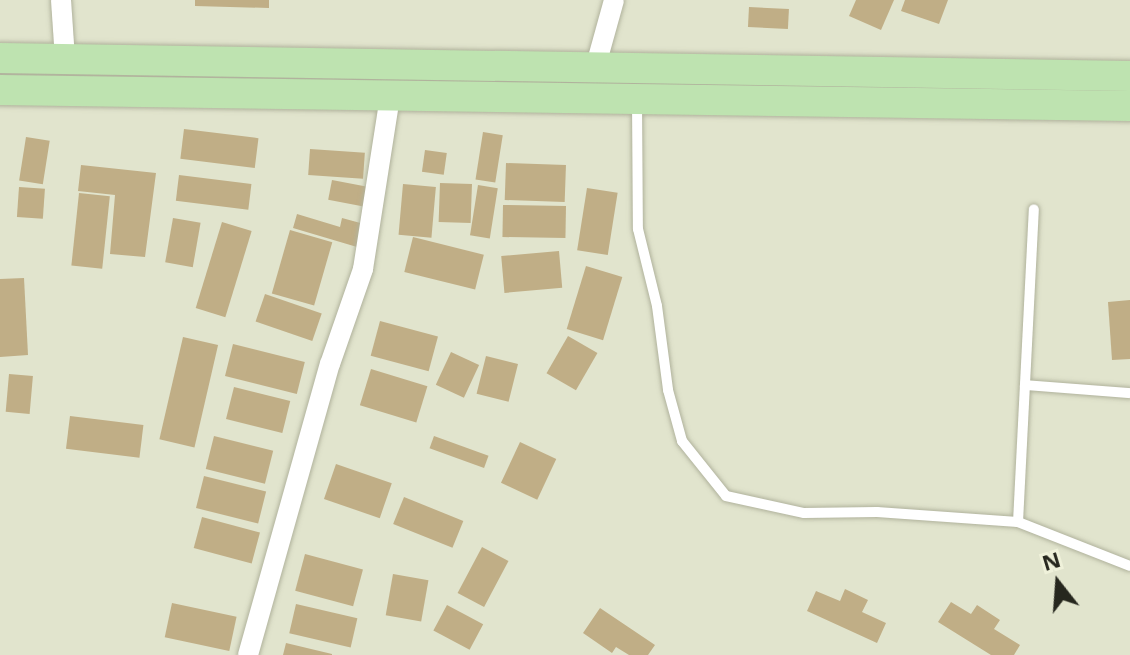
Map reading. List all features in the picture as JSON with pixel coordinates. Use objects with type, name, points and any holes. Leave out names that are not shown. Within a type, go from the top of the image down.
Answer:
[{"type":"main road","points":[[0,58],[596,65],[1130,76]]},
{"type":"main road","points":[[0,90],[1130,106]]},
{"type":"street","points":[[61,0],[65,59]]},
{"type":"street","points":[[596,65],[614,0]]},
{"type":"street","points":[[248,655],[330,364],[363,269],[390,97]]},
{"type":"lane","points":[[637,99],[638,229],[668,390],[682,441],[698,468],[726,496],[761,507],[1018,522],[1130,566]]},
{"type":"lane","points":[[1018,522],[1034,209]]},
{"type":"lane","points":[[1025,385],[1130,393]]},
{"type":"building","points":[[195,0],[269,0],[269,8],[195,6]]},
{"type":"building","points":[[856,0],[894,0],[881,30],[849,16]]},
{"type":"building","points":[[905,0],[948,0],[939,24],[901,11]]},
{"type":"building","points":[[749,7],[789,9],[788,29],[748,27]]},
{"type":"building","points":[[184,129],[258,138],[255,168],[180,159]]},
{"type":"building","points":[[483,132],[503,135],[495,183],[475,179]]},
{"type":"building","points":[[26,137],[50,141],[43,184],[19,180]]},
{"type":"building","points":[[310,149],[365,153],[363,179],[308,175]]},
{"type":"building","points":[[425,150],[447,153],[444,175],[422,172]]},
{"type":"building","points":[[506,163],[566,165],[565,202],[505,200]]},
{"type":"building","points":[[81,165],[156,173],[145,257],[110,254],[115,195],[78,191]]},
{"type":"building","points":[[179,175],[251,184],[248,210],[176,201]]},
{"type":"building","points":[[332,180],[367,187],[364,207],[328,200]]},
{"type":"building","points":[[440,183],[472,184],[471,223],[439,222]]},
{"type":"building","points":[[403,184],[436,187],[431,238],[399,235]]},
{"type":"building","points":[[478,185],[498,188],[490,239],[470,235]]},
{"type":"building","points":[[19,187],[45,189],[43,219],[17,217]]},
{"type":"building","points":[[587,188],[618,193],[608,255],[577,250]]},
{"type":"building","points":[[79,193],[110,196],[102,269],[71,266]]},
{"type":"building","points":[[503,205],[566,206],[565,238],[502,237]]},
{"type":"building","points":[[297,214],[340,227],[342,218],[364,224],[357,247],[293,228]]},
{"type":"building","points":[[173,218],[201,223],[193,267],[165,262]]},
{"type":"building","points":[[222,222],[252,231],[225,317],[196,308]]},
{"type":"building","points":[[290,230],[332,242],[314,306],[272,293]]},
{"type":"building","points":[[413,237],[484,255],[475,290],[404,272]]},
{"type":"building","points":[[559,251],[562,288],[504,293],[501,256]]},
{"type":"building","points":[[586,266],[622,277],[603,340],[567,329]]},
{"type":"building","points":[[24,278],[28,355],[0,357],[0,279]]},
{"type":"building","points":[[265,294],[322,314],[312,341],[256,321]]},
{"type":"building","points":[[1130,300],[1130,359],[1112,360],[1108,302]]},
{"type":"building","points":[[380,321],[438,337],[429,371],[371,356]]},
{"type":"building","points":[[568,336],[597,353],[576,390],[546,373]]},
{"type":"building","points":[[183,337],[218,345],[194,447],[159,439]]},
{"type":"building","points":[[233,344],[305,362],[297,394],[225,376]]},
{"type":"building","points":[[451,352],[479,365],[464,398],[436,385]]},
{"type":"building","points":[[486,356],[518,364],[509,402],[477,394]]},
{"type":"building","points":[[371,369],[427,386],[416,423],[360,405]]},
{"type":"building","points":[[9,374],[33,376],[30,414],[6,412]]},
{"type":"building","points":[[234,387],[290,401],[282,433],[226,419]]},
{"type":"building","points":[[70,416],[143,425],[139,458],[66,449]]},
{"type":"building","points":[[214,436],[273,451],[265,484],[206,469]]},
{"type":"building","points":[[434,436],[489,456],[484,468],[430,448]]},
{"type":"building","points":[[520,442],[556,459],[537,500],[501,483]]},
{"type":"building","points":[[336,464],[392,483],[380,518],[324,499]]},
{"type":"building","points":[[204,476],[266,491],[258,524],[196,508]]},
{"type":"building","points":[[404,497],[463,521],[452,548],[393,524]]},
{"type":"building","points":[[202,517],[260,533],[252,563],[194,548]]},
{"type":"building","points":[[482,547],[508,561],[484,607],[458,593]]},
{"type":"building","points":[[305,554],[363,570],[353,606],[295,591]]},
{"type":"building","points":[[393,574],[428,580],[421,622],[386,615]]},
{"type":"building","points":[[845,589],[868,600],[862,612],[886,623],[877,643],[807,611],[816,591],[840,601]]},
{"type":"building","points":[[951,602],[971,614],[977,605],[1000,620],[994,629],[1020,645],[1014,655],[991,655],[938,622]]},
{"type":"building","points":[[172,603],[237,617],[229,651],[165,637]]},
{"type":"building","points":[[296,604],[357,618],[351,647],[289,633]]},
{"type":"building","points":[[447,605],[483,624],[470,650],[433,631]]},
{"type":"building","points":[[600,608],[655,645],[648,655],[629,655],[616,647],[612,653],[583,633]]},
{"type":"building","points":[[286,643],[332,654],[332,655],[283,655]]}]
